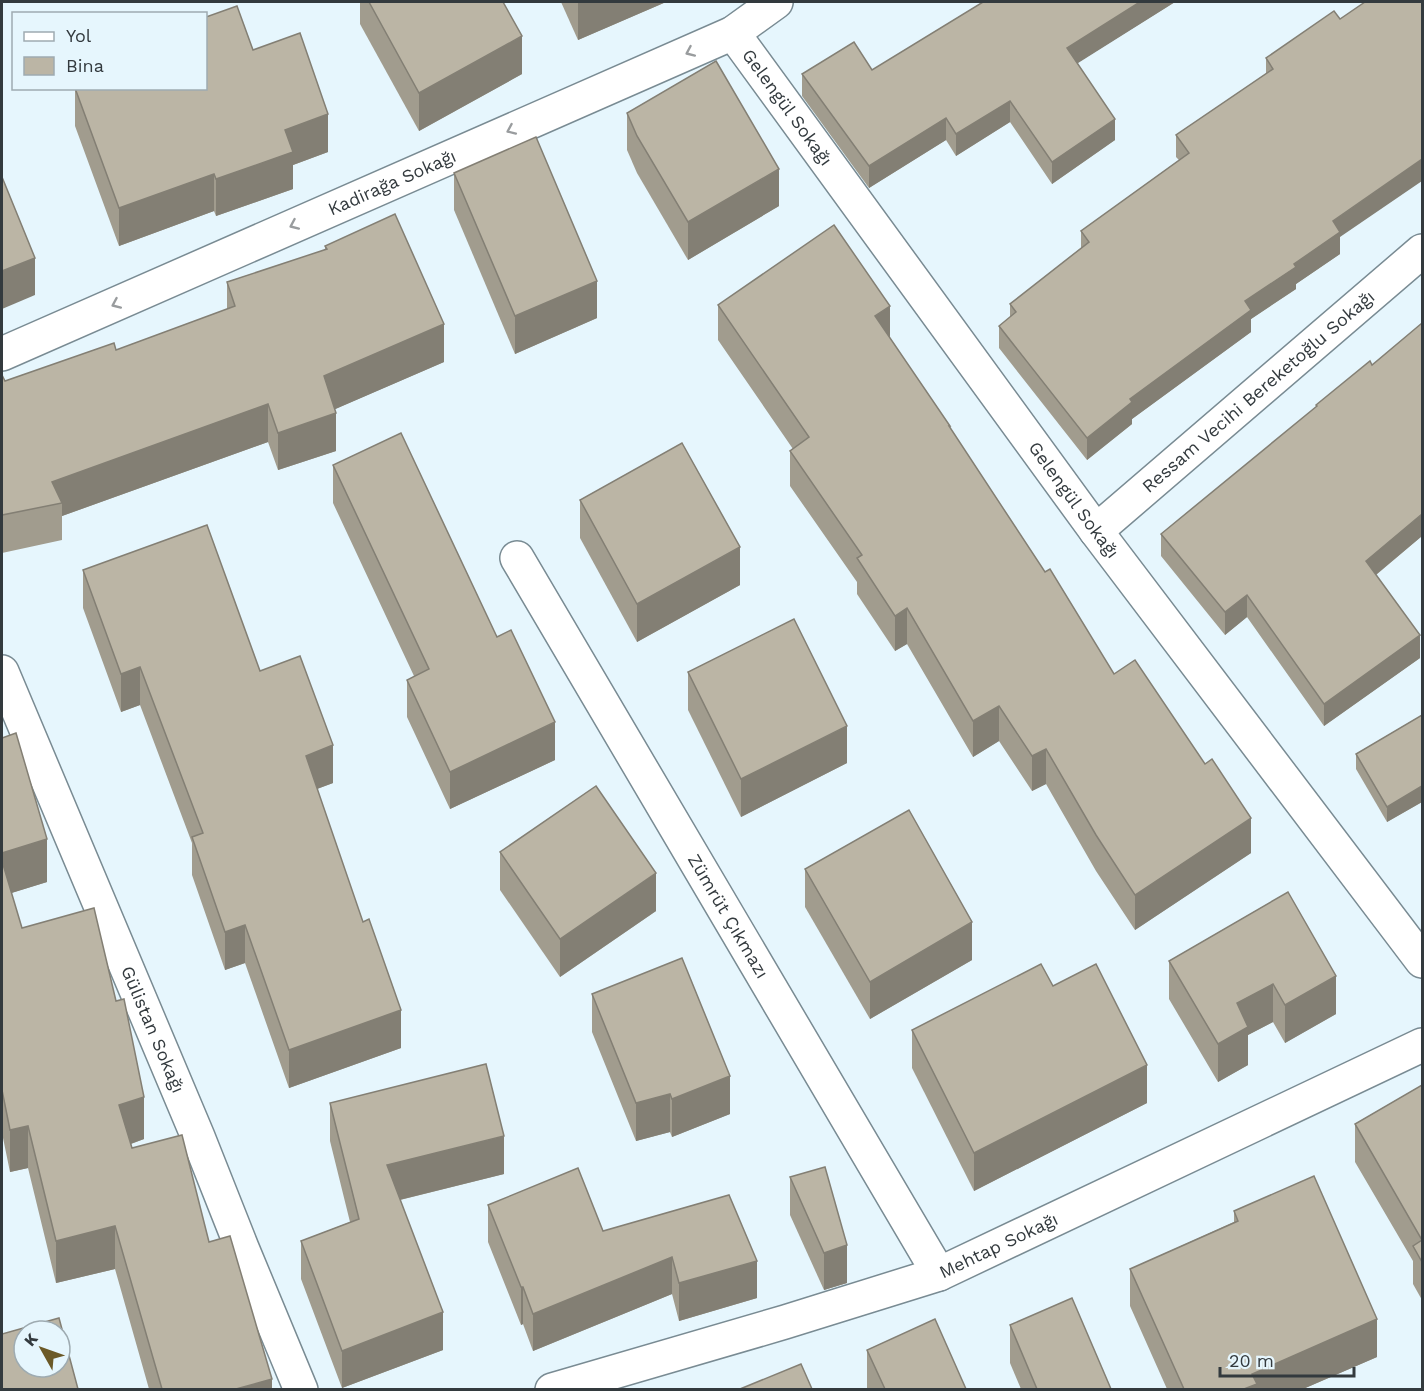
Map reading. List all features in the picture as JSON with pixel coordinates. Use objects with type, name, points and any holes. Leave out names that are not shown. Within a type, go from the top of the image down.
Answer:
[{"type":"street","name":"Kadirağa Sokağı","points":[[2,354],[733,33],[776,2]]},
{"type":"street","name":"Gelengül Sokağı","points":[[733,33],[1096,531],[1422,961]]},
{"type":"street","name":"Ressam Vecihi Bereketoğlu Sokağı","points":[[1096,531],[1422,251]]},
{"type":"street","name":"Zümrüt Çıkmazı","points":[[517,558],[939,1274]]},
{"type":"street","name":"Gülistan Sokağı","points":[[2,672],[198,1137],[301,1389]]},
{"type":"street","name":"Mehtap Sokağı","points":[[552,1389],[774,1326],[939,1274],[1422,1045]]},
{"type":"building","points":[[369,2],[503,2],[522,36],[419,93]]},
{"type":"building","points":[[983,2],[1140,2],[1067,48],[1115,119],[1052,162],[1010,101],[956,134],[946,118],[869,166],[802,74],[854,42],[872,70]]},
{"type":"building","points":[[1365,2],[1422,2],[1422,159],[1333,221],[1340,232],[1294,264],[1296,267],[1245,301],[1251,310],[1130,399],[1132,402],[1087,438],[999,326],[1016,312],[1010,304],[1089,242],[1081,231],[1189,153],[1176,135],[1273,69],[1266,58],[1334,11],[1340,19]]},
{"type":"building","points":[[237,6],[253,50],[300,33],[328,114],[285,130],[293,152],[216,179],[214,174],[119,208],[76,90],[207,90],[207,17]]},
{"type":"building","points":[[716,61],[779,169],[688,222],[637,136],[627,113]]},
{"type":"building","points":[[536,137],[597,281],[515,316],[454,173]]},
{"type":"building","points":[[2,177],[35,258],[2,271]]},
{"type":"building","points":[[395,214],[444,324],[324,376],[336,413],[278,433],[268,404],[52,482],[62,503],[2,515],[2,375],[5,381],[114,343],[116,350],[235,306],[227,282],[327,249],[325,246]]},
{"type":"building","points":[[834,225],[890,306],[875,316],[1045,572],[1050,569],[1114,674],[1135,660],[1205,764],[1212,759],[1251,818],[1135,895],[1096,835],[1046,749],[1032,756],[999,706],[973,721],[907,608],[895,616],[857,558],[862,555],[790,451],[809,437],[718,305]]},
{"type":"building","points":[[1422,323],[1422,514],[1366,561],[1420,635],[1324,704],[1247,595],[1225,612],[1161,534],[1370,361],[1372,365]]},
{"type":"building","points":[[401,433],[497,637],[511,630],[555,722],[450,772],[407,680],[429,669],[333,465]]},
{"type":"building","points":[[682,443],[740,547],[637,604],[580,500]]},
{"type":"building","points":[[207,525],[260,671],[300,656],[333,745],[306,756],[363,922],[369,919],[401,1010],[289,1050],[245,925],[225,932],[192,837],[203,833],[140,667],[121,674],[83,570]]},
{"type":"building","points":[[794,619],[847,726],[741,779],[688,672]]},
{"type":"building","points":[[1422,715],[1422,786],[1387,807],[1356,754]]},
{"type":"building","points":[[16,733],[47,839],[2,853],[2,738]]},
{"type":"building","points":[[596,786],[656,873],[560,939],[500,852]]},
{"type":"building","points":[[909,810],[972,922],[870,982],[805,869]]},
{"type":"building","points":[[2,861],[22,928],[94,908],[116,1001],[124,999],[144,1097],[119,1105],[132,1148],[182,1135],[209,1242],[230,1236],[272,1379],[236,1389],[162,1389],[115,1226],[56,1241],[28,1126],[10,1130],[2,1090]]},
{"type":"building","points":[[1288,892],[1336,976],[1285,1005],[1273,984],[1237,1003],[1248,1027],[1218,1044],[1169,961]]},
{"type":"building","points":[[682,958],[730,1076],[672,1099],[670,1094],[636,1103],[592,994]]},
{"type":"building","points":[[1041,964],[1053,986],[1096,964],[1147,1065],[974,1153],[912,1030]]},
{"type":"building","points":[[486,1064],[504,1136],[387,1165],[443,1312],[342,1351],[301,1241],[359,1219],[330,1103]]},
{"type":"building","points":[[1422,1085],[1422,1240],[1355,1124]]},
{"type":"building","points":[[825,1167],[847,1245],[824,1253],[790,1177]]},
{"type":"building","points":[[578,1168],[603,1231],[729,1195],[757,1261],[679,1283],[672,1257],[533,1314],[488,1205]]},
{"type":"building","points":[[1314,1176],[1377,1319],[1252,1374],[1257,1384],[1244,1389],[1184,1389],[1130,1269],[1238,1221],[1234,1211]]},
{"type":"building","points":[[1422,1240],[1422,1262],[1413,1246]]},
{"type":"building","points":[[1072,1298],[1111,1389],[1037,1389],[1010,1325]]},
{"type":"building","points":[[935,1319],[966,1389],[885,1389],[867,1350]]},
{"type":"building","points":[[12,1331],[12,1379],[72,1379],[72,1367],[78,1389],[2,1389],[2,1334]]},
{"type":"building","points":[[801,1364],[812,1389],[740,1389]]}]
